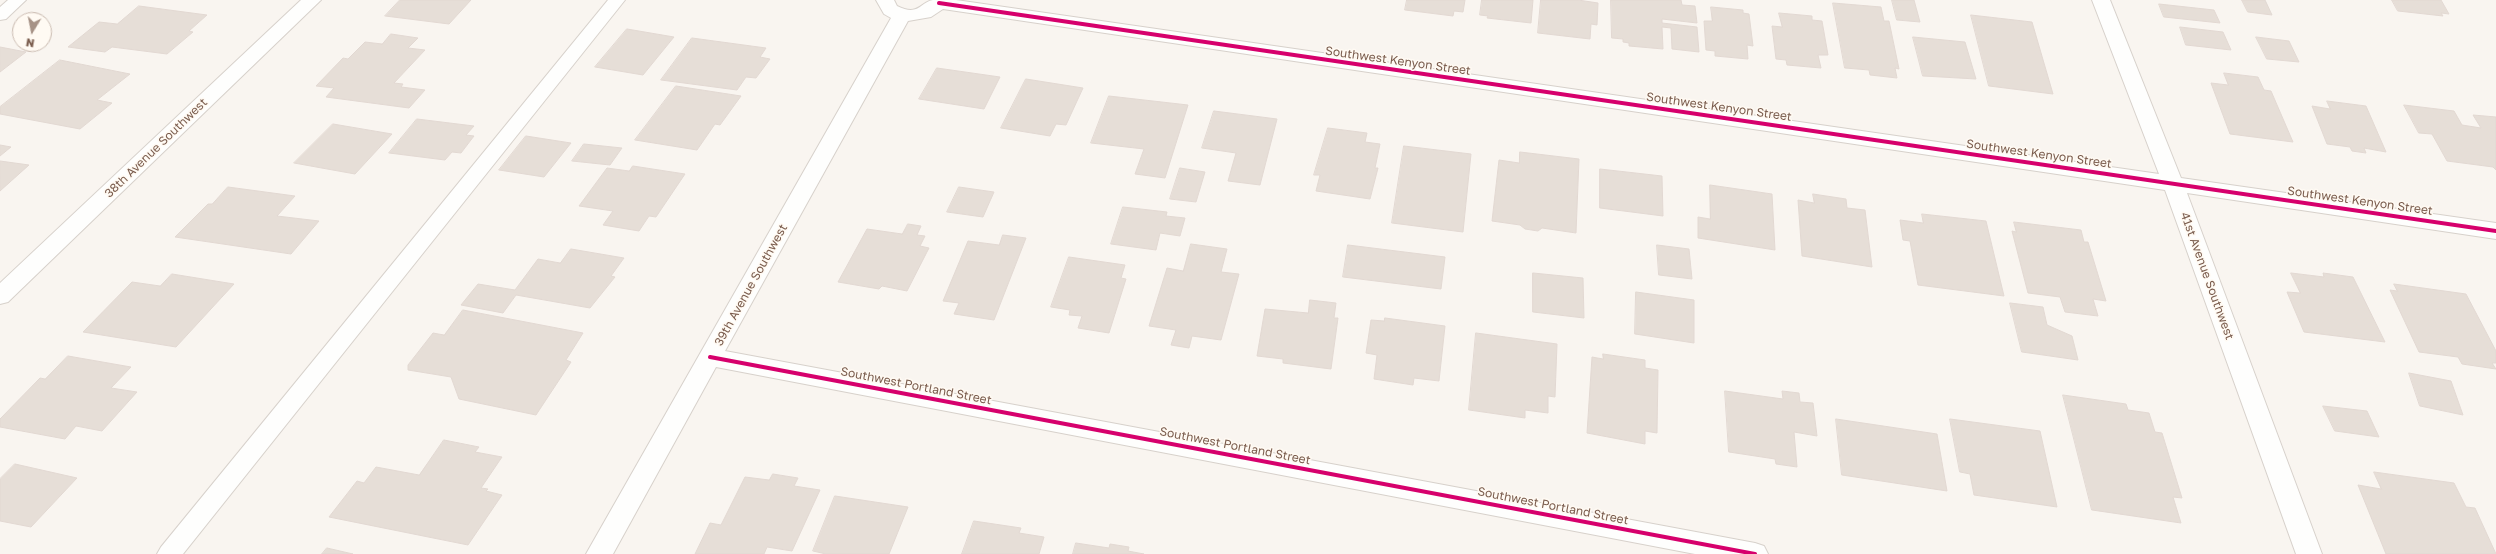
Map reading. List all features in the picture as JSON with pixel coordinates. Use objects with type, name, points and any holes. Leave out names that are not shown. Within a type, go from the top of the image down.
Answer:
[{"type":"street","name":"38th Avenue Southwest","points":[[0,296],[312,0]]},
{"type":"street","points":[[885,0],[886,6],[890,10],[902,15],[923,14],[940,2]]},
{"type":"street","name":"41st Avenue Southwest","points":[[2102,0],[2173,184],[2309,554]]},
{"type":"street","name":"Southwest Kenyon Street","points":[[940,2],[2496,232]]},
{"type":"street","name":"39th Avenue Southwest","points":[[599,554],[902,15]]},
{"type":"street","name":"Southwest Portland Street","points":[[710,357],[1755,554]]},
{"type":"lane","points":[[0,15],[18,0]]},
{"type":"lane","points":[[169,554],[617,0]]},
{"type":"building","points":[[400,0],[471,0],[449,24],[385,16]]},
{"type":"building","points":[[1407,0],[1465,0],[1463,12],[1454,11],[1453,16],[1405,10]]},
{"type":"building","points":[[1482,0],[1533,0],[1531,23],[1487,18],[1488,16],[1480,15]]},
{"type":"building","points":[[1541,0],[1578,0],[1598,3],[1597,25],[1591,24],[1590,39],[1538,33]]},
{"type":"building","points":[[1611,0],[1681,0],[1682,5],[1695,6],[1697,23],[1662,19],[1662,23],[1697,27],[1699,52],[1672,49],[1671,28],[1662,27],[1663,49],[1629,46],[1629,43],[1623,42],[1623,39],[1612,38]]},
{"type":"building","points":[[1892,0],[1914,0],[1920,22],[1897,20]]},
{"type":"building","points":[[2242,0],[2265,0],[2272,15],[2248,12]]},
{"type":"building","points":[[2392,0],[2441,0],[2449,14],[2441,13],[2443,16],[2398,11]]},
{"type":"building","points":[[1833,3],[1881,7],[1884,21],[1889,21],[1899,69],[1895,68],[1897,78],[1870,75],[1869,70],[1845,68]]},
{"type":"building","points":[[2159,4],[2214,10],[2220,23],[2164,17]]},
{"type":"building","points":[[139,6],[207,15],[189,31],[193,32],[167,54],[112,47],[105,52],[68,47],[99,22],[117,24]]},
{"type":"building","points":[[1711,7],[1743,10],[1743,13],[1749,14],[1753,46],[1747,45],[1748,59],[1715,56],[1715,51],[1706,50],[1704,21],[1712,21]]},
{"type":"building","points":[[1779,13],[1812,16],[1812,20],[1822,21],[1828,55],[1818,55],[1821,68],[1787,65],[1786,60],[1776,59],[1772,26],[1782,27]]},
{"type":"building","points":[[1971,15],[2032,22],[2053,94],[1989,86]]},
{"type":"building","points":[[2180,27],[2223,32],[2231,50],[2186,45]]},
{"type":"building","points":[[627,29],[674,37],[643,75],[595,67]]},
{"type":"building","points":[[391,34],[418,38],[408,48],[425,50],[394,83],[403,84],[401,87],[425,90],[409,108],[326,97],[334,88],[316,86],[343,58],[348,59],[365,42],[382,44]]},
{"type":"building","points":[[1913,37],[1965,42],[1976,79],[1923,76]]},
{"type":"building","points":[[2256,37],[2289,41],[2299,62],[2267,59]]},
{"type":"building","points":[[692,38],[766,48],[760,57],[770,59],[756,78],[746,77],[737,90],[661,80]]},
{"type":"building","points":[[0,47],[12,49],[12,52],[26,52],[0,72]]},
{"type":"building","points":[[60,60],[130,74],[97,100],[112,103],[80,129],[0,114],[0,107]]},
{"type":"building","points":[[937,68],[1000,77],[984,109],[919,99]]},
{"type":"building","points":[[2224,73],[2258,77],[2264,90],[2271,91],[2293,142],[2230,134],[2211,83],[2228,85]]},
{"type":"building","points":[[1026,79],[1083,88],[1066,125],[1056,124],[1050,136],[1001,128]]},
{"type":"building","points":[[676,86],[741,96],[720,125],[715,124],[697,150],[635,140]]},
{"type":"building","points":[[1109,96],[1188,105],[1165,178],[1135,174],[1144,149],[1091,143]]},
{"type":"building","points":[[2327,101],[2366,106],[2386,152],[2364,148],[2366,153],[2352,151],[2350,147],[2327,144],[2312,106],[2330,109]]},
{"type":"building","points":[[2404,105],[2454,111],[2462,125],[2481,128],[2473,115],[2496,117],[2496,170],[2493,167],[2447,161],[2432,134],[2419,133]]},
{"type":"building","points":[[1214,111],[1277,119],[1260,185],[1228,181],[1236,153],[1202,148]]},
{"type":"building","points":[[417,119],[474,126],[466,135],[474,136],[461,153],[452,152],[445,160],[389,153]]},
{"type":"building","points":[[333,124],[392,134],[355,174],[294,163]]},
{"type":"building","points":[[1328,128],[1367,133],[1365,142],[1380,144],[1375,168],[1378,168],[1370,199],[1316,191],[1320,175],[1314,175]]},
{"type":"building","points":[[526,136],[571,143],[544,177],[499,170]]},
{"type":"building","points":[[584,144],[622,148],[610,165],[572,161]]},
{"type":"building","points":[[0,145],[11,147],[0,156]]},
{"type":"building","points":[[1404,146],[1471,154],[1463,232],[1392,223]]},
{"type":"building","points":[[1520,152],[1579,159],[1576,233],[1542,228],[1538,231],[1525,229],[1520,225],[1492,221],[1499,160],[1519,163]]},
{"type":"building","points":[[0,161],[29,165],[0,191]]},
{"type":"building","points":[[633,166],[685,174],[656,217],[649,216],[639,231],[603,225],[613,211],[579,206],[607,168],[629,171]]},
{"type":"building","points":[[1180,168],[1205,172],[1196,202],[1170,199]]},
{"type":"building","points":[[1600,169],[1662,176],[1663,216],[1600,208]]},
{"type":"building","points":[[1710,185],[1772,194],[1775,250],[1698,238],[1698,217],[1710,219]]},
{"type":"building","points":[[228,187],[295,196],[277,216],[319,221],[291,254],[175,237],[208,204],[212,204]]},
{"type":"building","points":[[959,187],[994,192],[983,217],[947,212]]},
{"type":"building","points":[[1813,194],[1846,199],[1847,208],[1865,210],[1872,267],[1802,256],[1798,200],[1814,203]]},
{"type":"building","points":[[1123,207],[1167,212],[1166,216],[1185,218],[1180,236],[1160,233],[1156,250],[1111,244]]},
{"type":"building","points":[[1922,214],[1986,221],[2004,296],[1918,285],[1910,241],[1903,240],[1900,220],[1923,223]]},
{"type":"building","points":[[2014,222],[2081,230],[2084,242],[2088,242],[2106,301],[2093,299],[2098,316],[2065,312],[2060,297],[2028,293],[2012,231],[2016,232]]},
{"type":"building","points":[[908,224],[921,226],[917,235],[925,236],[920,246],[929,248],[907,291],[882,286],[879,289],[838,282],[867,229],[902,234]]},
{"type":"building","points":[[1003,235],[1026,238],[994,320],[954,314],[959,303],[943,301],[968,241],[999,245]]},
{"type":"building","points":[[1191,244],[1227,249],[1221,272],[1239,274],[1221,340],[1192,336],[1189,348],[1171,345],[1176,330],[1149,326],[1167,268],[1183,271]]},
{"type":"building","points":[[1348,245],[1445,257],[1441,289],[1343,277]]},
{"type":"building","points":[[1657,245],[1689,249],[1692,279],[1659,275]]},
{"type":"building","points":[[571,249],[624,258],[611,276],[615,277],[590,308],[516,295],[503,313],[461,305],[478,284],[515,290],[538,259],[560,263]]},
{"type":"building","points":[[1069,257],[1125,265],[1121,278],[1126,279],[1109,333],[1078,328],[1082,316],[1069,315],[1070,310],[1051,307]]},
{"type":"building","points":[[1533,273],[1583,278],[1584,318],[1533,312]]},
{"type":"building","points":[[2291,273],[2324,277],[2323,273],[2353,277],[2385,342],[2304,332],[2287,292],[2300,293]]},
{"type":"building","points":[[172,274],[234,284],[176,347],[83,332],[132,282],[160,286]]},
{"type":"building","points":[[2394,284],[2466,294],[2496,351],[2496,363],[2492,363],[2496,369],[2462,364],[2458,357],[2419,352],[2390,290],[2397,291]]},
{"type":"building","points":[[1636,292],[1694,300],[1694,343],[1635,334]]},
{"type":"building","points":[[1310,300],[1336,303],[1334,318],[1338,318],[1331,369],[1283,363],[1283,359],[1257,356],[1265,309],[1308,313]]},
{"type":"building","points":[[2010,303],[2043,307],[2047,325],[2072,336],[2078,360],[2022,352]]},
{"type":"building","points":[[463,310],[583,333],[566,360],[571,362],[536,415],[459,399],[451,377],[408,370],[408,365],[433,333],[444,335]]},
{"type":"building","points":[[1385,318],[1445,326],[1439,381],[1414,378],[1413,385],[1374,379],[1377,355],[1366,353],[1371,320],[1384,321]]},
{"type":"building","points":[[1476,333],[1557,344],[1555,397],[1548,396],[1548,413],[1525,410],[1525,418],[1469,410]]},
{"type":"building","points":[[1603,354],[1645,360],[1645,368],[1658,370],[1657,433],[1645,431],[1645,444],[1587,433],[1592,357],[1603,359]]},
{"type":"building","points":[[68,356],[131,367],[111,388],[137,392],[102,431],[76,426],[65,439],[0,427],[0,419],[40,378],[45,379]]},
{"type":"building","points":[[2409,373],[2451,381],[2463,415],[2420,406]]},
{"type":"building","points":[[1725,391],[1783,399],[1782,391],[1799,393],[1800,402],[1813,403],[1817,436],[1794,432],[1797,467],[1776,464],[1775,459],[1729,452]]},
{"type":"building","points":[[2063,395],[2126,404],[2128,410],[2149,413],[2155,432],[2162,433],[2182,498],[2173,497],[2181,523],[2092,510]]},
{"type":"building","points":[[2323,406],[2367,411],[2379,437],[2335,431]]},
{"type":"building","points":[[1836,419],[1937,434],[1947,491],[1842,475]]},
{"type":"building","points":[[1950,419],[2040,431],[2057,507],[1974,495],[1970,474],[1960,472]]},
{"type":"building","points":[[444,440],[479,447],[475,452],[502,457],[481,488],[488,489],[486,491],[502,495],[468,545],[329,517],[357,481],[364,483],[376,467],[419,475]]},
{"type":"building","points":[[15,464],[77,478],[31,527],[0,521],[0,479]]},
{"type":"building","points":[[2374,472],[2454,483],[2466,507],[2475,508],[2496,554],[2386,554],[2358,485],[2381,489]]},
{"type":"building","points":[[773,474],[798,478],[794,486],[820,490],[792,551],[767,547],[764,554],[695,554],[710,523],[721,525],[745,477],[769,480]]},
{"type":"building","points":[[835,496],[908,507],[889,554],[826,554],[813,551]]},
{"type":"building","points":[[974,521],[1021,528],[1019,533],[1044,537],[1039,554],[962,554]]},
{"type":"building","points":[[1076,543],[1109,548],[1110,544],[1129,547],[1128,551],[1144,554],[1073,554]]},
{"type":"building","points":[[327,548],[353,554],[322,554]]},
{"type":"cycle path","points":[[939,3],[2496,231]]},
{"type":"cycle path","points":[[710,357],[1755,554]]}]
